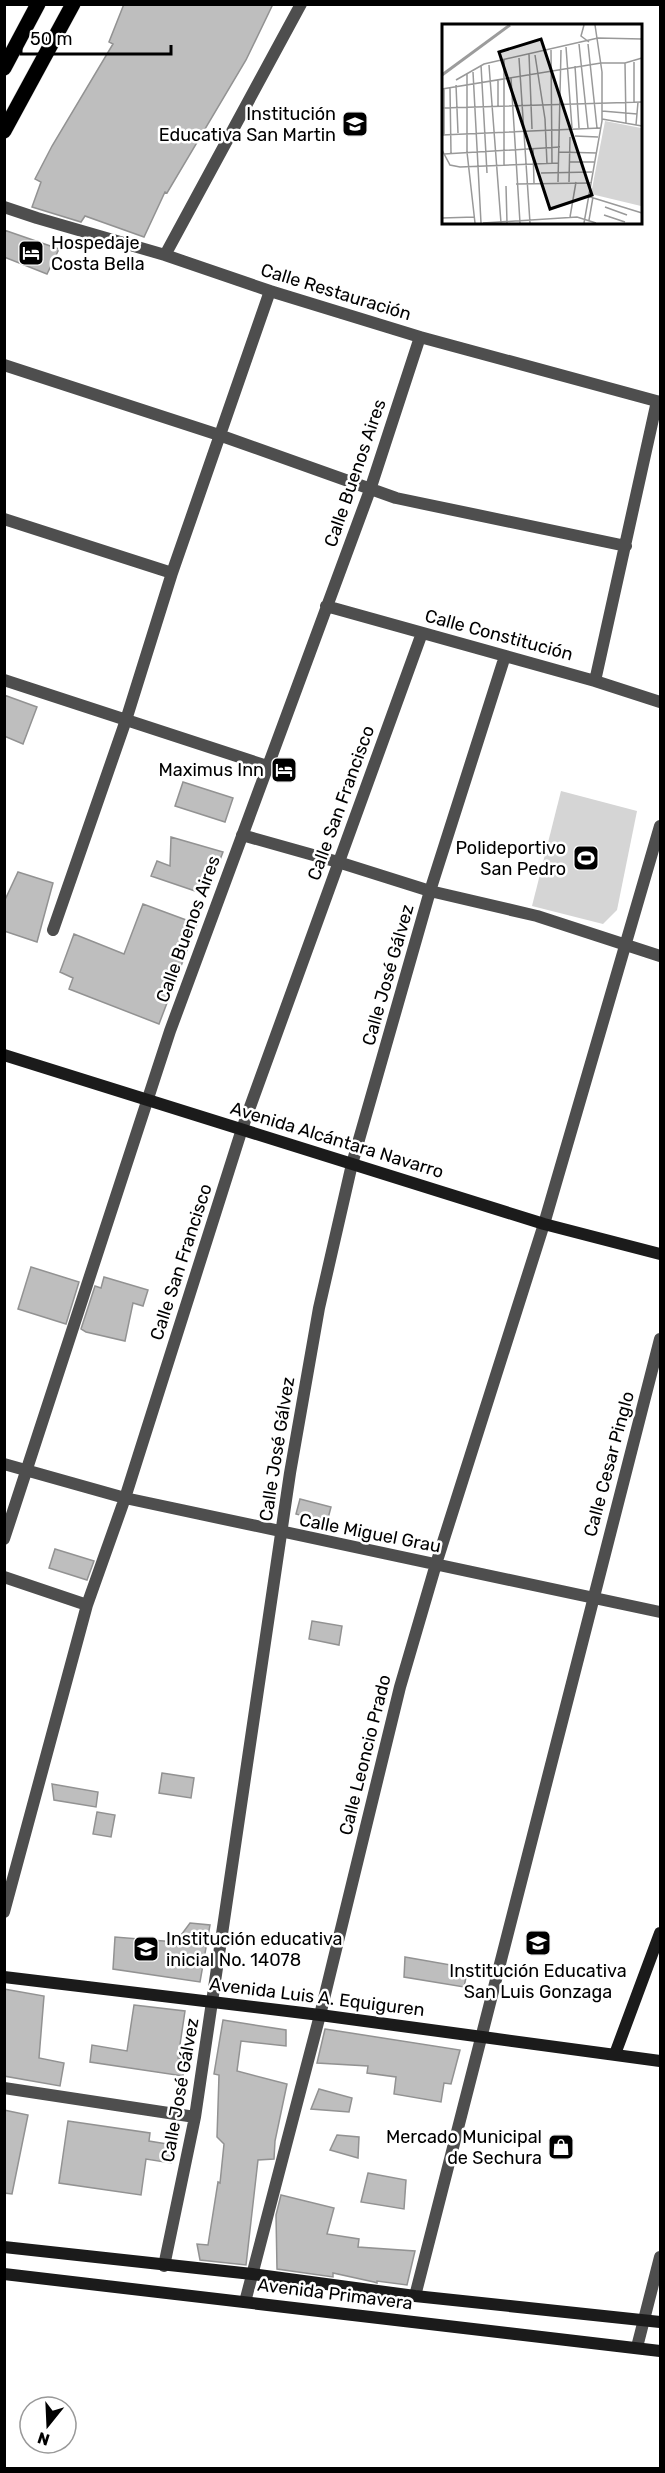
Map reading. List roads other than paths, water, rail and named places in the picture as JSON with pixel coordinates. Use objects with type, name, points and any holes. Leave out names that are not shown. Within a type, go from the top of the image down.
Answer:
[{"type":"main road","points":[[4,68],[38,4]]},
{"type":"main road","points":[[4,131],[69,6]]},
{"type":"street","points":[[165,255],[301,4]]},
{"type":"street","name":"Calle Restauración","points":[[4,207],[165,255],[270,291],[420,337],[659,402]]},
{"type":"street","points":[[52,930],[126,720],[172,573],[270,291]]},
{"type":"street","name":"Calle Buenos Aires","points":[[4,1539],[170,1030],[370,490],[420,337]]},
{"type":"street","points":[[4,365],[219,435],[396,498],[626,546]]},
{"type":"street","points":[[595,681],[659,402]]},
{"type":"street","points":[[4,519],[172,573]]},
{"type":"street","name":"Calle Constitución","points":[[326,606],[595,681],[660,702]]},
{"type":"street","name":"Calle San Francisco","points":[[4,1912],[87,1605],[125,1498],[242,1129],[422,633]]},
{"type":"street","name":"Calle José Gálvez","points":[[164,2266],[195,2117],[290,1473],[319,1308],[352,1164],[430,891],[506,656]]},
{"type":"street","points":[[4,680],[267,766]]},
{"type":"street","points":[[627,946],[660,826]]},
{"type":"street","points":[[242,836],[338,862],[430,891],[537,916],[660,956]]},
{"type":"street","name":"Calle Leoncio Prado","points":[[244,2302],[320,2015],[400,1687],[436,1564],[544,1224],[627,946]]},
{"type":"street","name":"Avenida Alcántara Navarro","points":[[4,1055],[544,1224],[660,1254]]},
{"type":"street","name":"Calle Cesar Pinglo","points":[[415,2296],[660,1339]]},
{"type":"street","name":"Calle Miguel Grau","points":[[4,1464],[125,1498],[660,1612]]},
{"type":"street","points":[[4,1578],[87,1605]]},
{"type":"street","points":[[615,2054],[660,1933]]},
{"type":"street","name":"Avenida Luis A. Equiguren","points":[[4,1977],[320,2015],[660,2061]]},
{"type":"street","points":[[4,2088],[195,2117]]},
{"type":"street","name":"Avenida Primavera","points":[[4,2247],[252,2274],[415,2296],[660,2322]]},
{"type":"street","points":[[637,2347],[660,2258]]},
{"type":"street","name":"Avenida Primavera","points":[[4,2274],[660,2351]]},
{"type":"place","name":"Institución Educativa San Martin","points":[[355,124]]},
{"type":"place","name":"Hospedaje Costa Bella","points":[[31,253]]},
{"type":"place","name":"Maximus Inn","points":[[284,770]]},
{"type":"place","name":"Polideportivo San Pedro","points":[[586,858]]},
{"type":"place","name":"Institución Educativa San Luis Gonzaga","points":[[538,1943]]},
{"type":"place","name":"Institución educativa inicial No. 14078","points":[[146,1949]]},
{"type":"place","name":"Mercado Municipal de Sechura","points":[[561,2147]]}]
